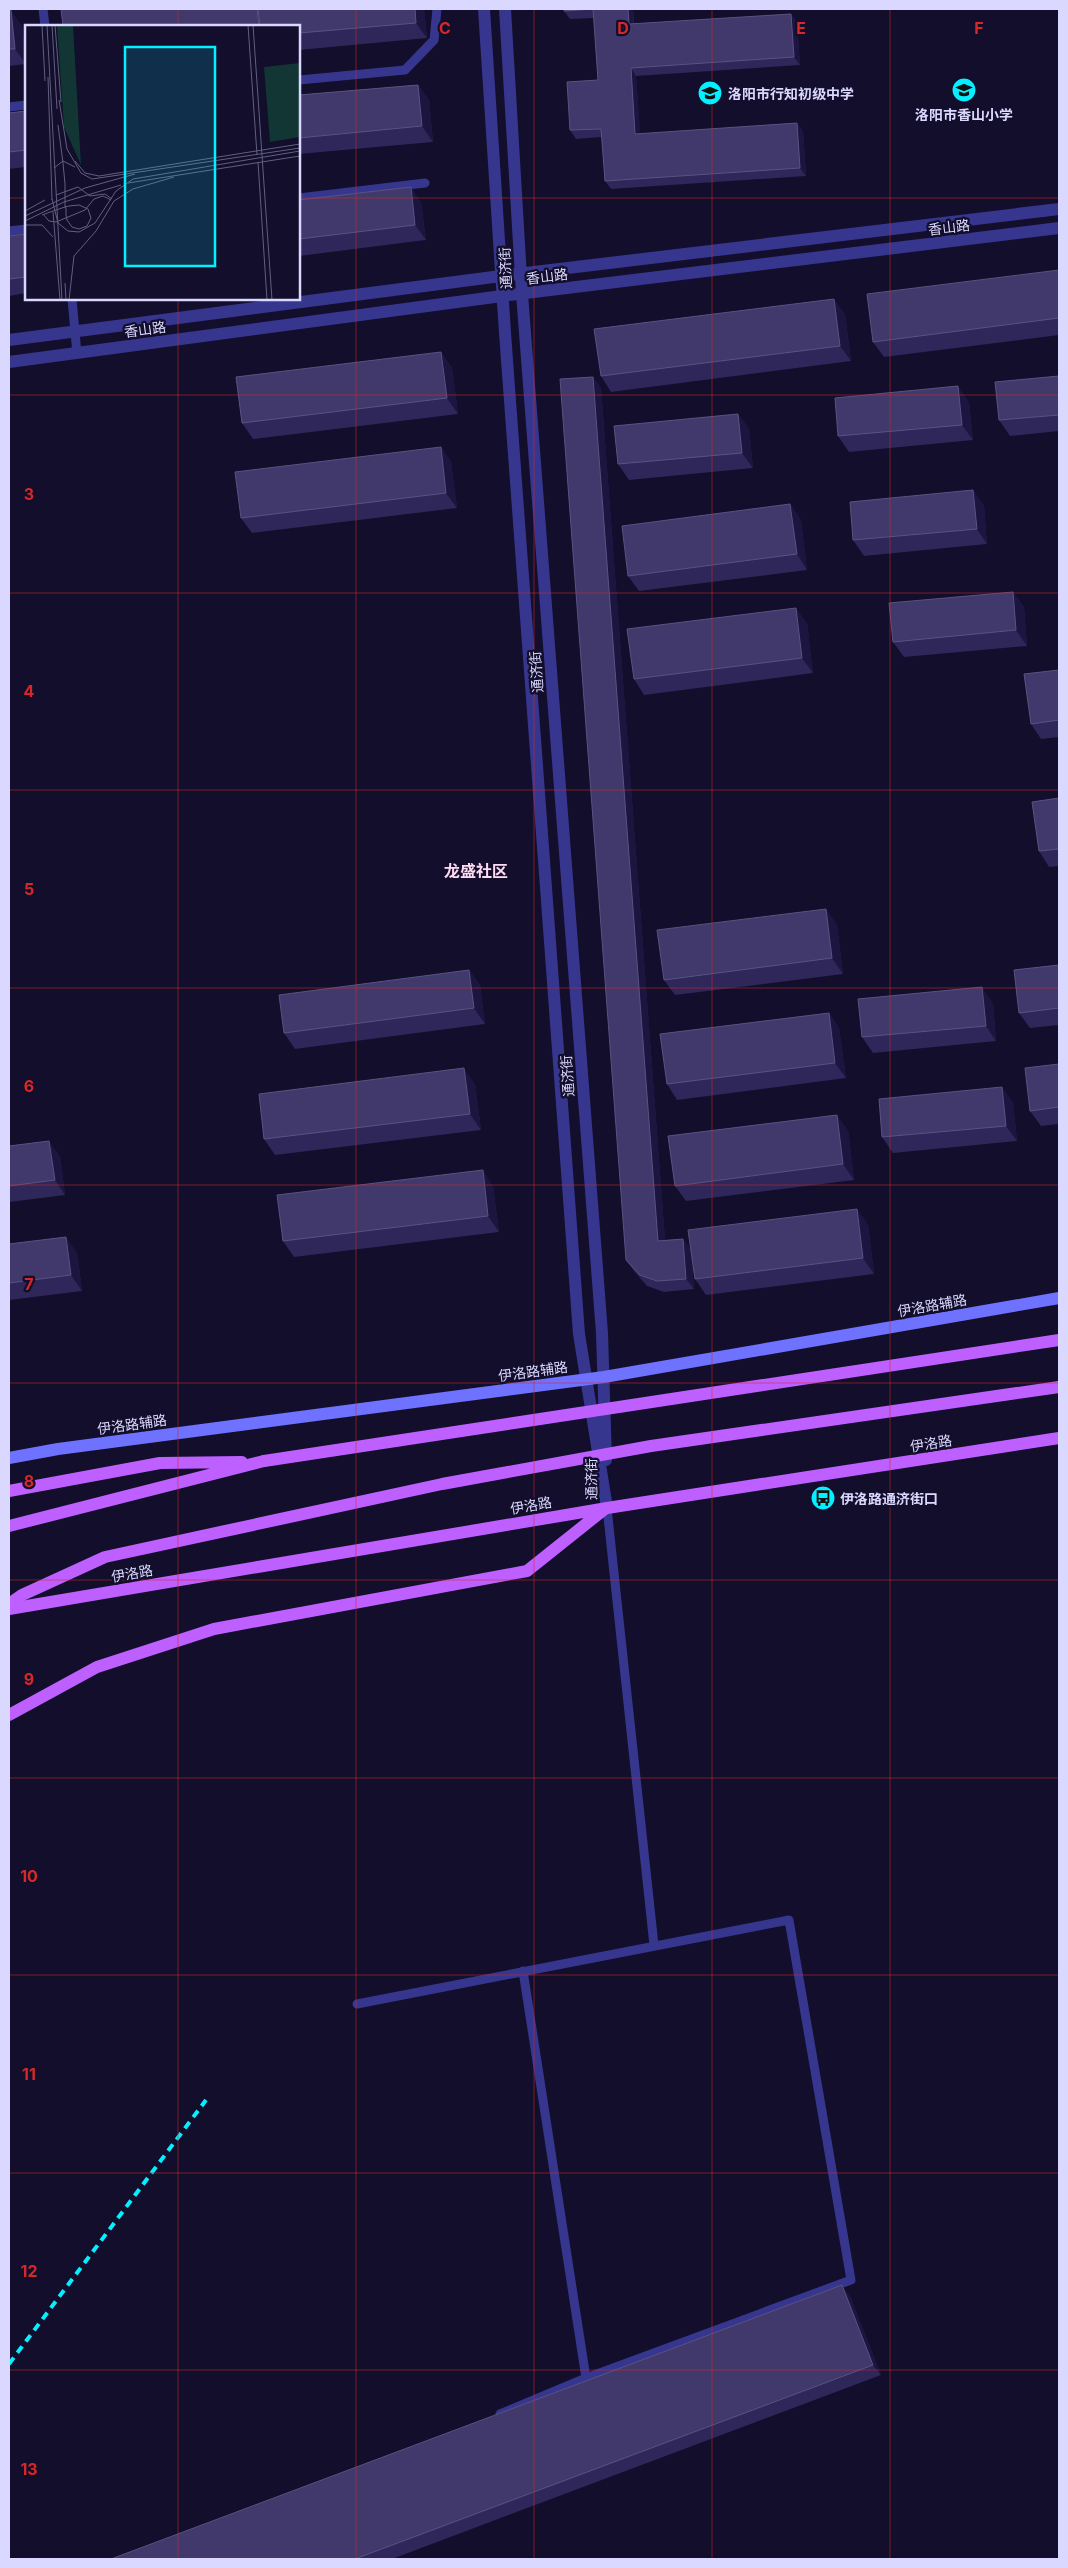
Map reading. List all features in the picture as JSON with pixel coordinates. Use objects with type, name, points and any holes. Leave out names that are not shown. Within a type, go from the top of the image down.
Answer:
[{"type":"main road","name":"伊洛路辅路","points":[[9,1458],[58,1448],[586,1379],[1059,1298]]},
{"type":"main road","points":[[9,1526],[264,1461],[1059,1340]]},
{"type":"main road","points":[[9,1604],[22,1595],[104,1557],[442,1484],[651,1446],[1059,1387]]},
{"type":"main road","name":"伊洛路","points":[[9,1609],[607,1508],[1059,1438]]},
{"type":"main road","points":[[9,1491],[160,1463],[264,1461]]},
{"type":"main road","points":[[9,1715],[96,1667],[214,1629],[527,1571],[607,1508]]},
{"type":"street","name":"通济街","points":[[484,9],[502,296],[579,1334],[607,1508]]},
{"type":"street","name":"通济街","points":[[505,9],[520,274],[604,1376],[607,1508]]},
{"type":"street","name":"香山路","points":[[9,340],[501,276],[1059,209]]},
{"type":"street","name":"香山路","points":[[9,362],[502,296],[1059,228]]},
{"type":"lane","points":[[43,9],[44,25]]},
{"type":"lane","points":[[300,80],[405,70],[434,40],[437,9]]},
{"type":"lane","points":[[9,107],[25,105]]},
{"type":"lane","points":[[300,198],[425,183]]},
{"type":"lane","points":[[9,231],[25,229]]},
{"type":"lane","points":[[72,300],[77,354]]},
{"type":"lane","points":[[607,1508],[654,1945]]},
{"type":"lane","points":[[357,2004],[789,1920],[851,2280],[586,2378],[491,2418]]},
{"type":"lane","points":[[523,1971],[586,2378]]},
{"type":"building","points":[[61,9],[257,9],[259,25],[63,25]]},
{"type":"building","points":[[258,9],[415,9],[416,23],[300,33],[300,25],[260,25]]},
{"type":"building","points":[[564,9],[593,9],[564,11]]},
{"type":"building","points":[[593,9],[628,9],[629,24],[791,14],[794,57],[631,68],[635,134],[797,123],[800,168],[605,181],[601,129],[570,130],[567,82],[598,80]]},
{"type":"building","points":[[11,10],[15,49],[9,49],[9,11]]},
{"type":"building","points":[[418,85],[422,126],[300,138],[300,95]]},
{"type":"building","points":[[25,111],[25,150],[9,152],[9,113]]},
{"type":"building","points":[[411,187],[415,225],[300,239],[300,200]]},
{"type":"building","points":[[25,234],[25,277],[9,279],[9,236]]},
{"type":"building","points":[[1059,270],[1059,318],[873,342],[867,294]]},
{"type":"building","points":[[834,299],[840,346],[601,376],[594,329]]},
{"type":"building","points":[[441,352],[447,398],[242,423],[236,377]]},
{"type":"building","points":[[1059,376],[1059,415],[999,420],[995,382]]},
{"type":"building","points":[[593,377],[658,1241],[683,1239],[686,1279],[657,1281],[640,1275],[626,1260],[560,379]]},
{"type":"building","points":[[958,386],[962,425],[838,436],[835,398]]},
{"type":"building","points":[[738,414],[742,453],[618,464],[614,426]]},
{"type":"building","points":[[441,447],[446,493],[241,518],[235,472]]},
{"type":"building","points":[[973,490],[977,529],[853,540],[850,502]]},
{"type":"building","points":[[790,504],[797,554],[628,576],[622,526]]},
{"type":"building","points":[[1013,592],[1016,630],[893,642],[889,603]]},
{"type":"building","points":[[796,608],[802,658],[634,679],[627,629]]},
{"type":"building","points":[[1059,670],[1059,720],[1031,724],[1024,674]]},
{"type":"building","points":[[1059,798],[1059,849],[1039,851],[1032,802]]},
{"type":"building","points":[[826,909],[832,958],[664,980],[657,930]]},
{"type":"building","points":[[1059,965],[1059,1008],[1019,1013],[1014,970]]},
{"type":"building","points":[[469,970],[474,1008],[284,1033],[279,995]]},
{"type":"building","points":[[982,987],[986,1026],[862,1037],[858,999]]},
{"type":"building","points":[[829,1013],[835,1063],[667,1084],[660,1034]]},
{"type":"building","points":[[1059,1064],[1059,1107],[1030,1111],[1025,1068]]},
{"type":"building","points":[[464,1068],[470,1114],[264,1139],[259,1094]]},
{"type":"building","points":[[1002,1087],[1006,1126],[882,1137],[879,1099]]},
{"type":"building","points":[[837,1115],[843,1164],[675,1186],[668,1136]]},
{"type":"building","points":[[49,1141],[55,1180],[9,1186],[9,1146]]},
{"type":"building","points":[[483,1170],[488,1216],[283,1241],[277,1195]]},
{"type":"building","points":[[857,1209],[863,1258],[695,1279],[688,1230]]},
{"type":"building","points":[[66,1237],[71,1275],[9,1283],[9,1244]]},
{"type":"building","points":[[842,2285],[873,2365],[355,2559],[111,2559]]},
{"type":"railway","points":[[9,2364],[206,2100]]},
{"type":"place","name":"洛阳市香山小学","points":[[964,90]]},
{"type":"place","name":"洛阳市行知初级中学","points":[[710,93]]},
{"type":"place","name":"伊洛路通济街口","points":[[823,1498]]},
{"type":"district","name":"龙盛社区","points":[[476,871]]}]
